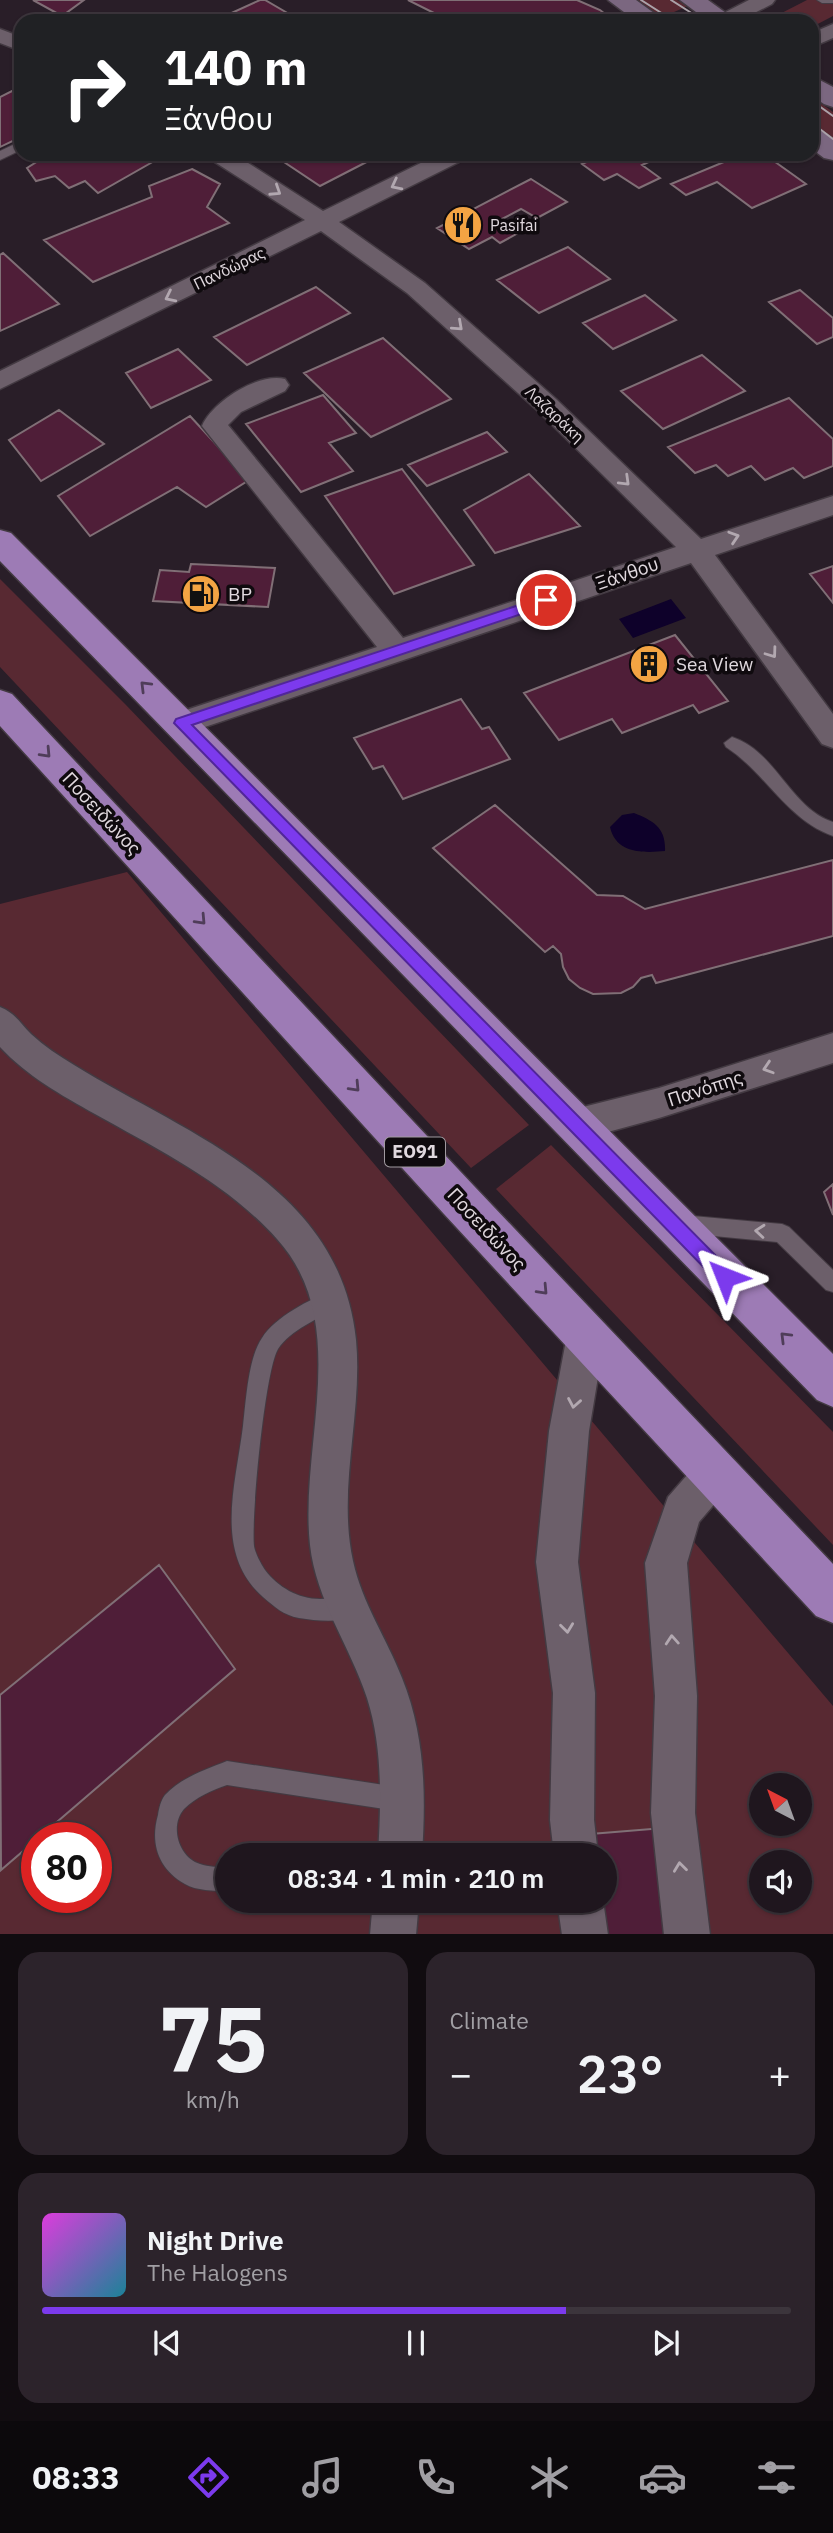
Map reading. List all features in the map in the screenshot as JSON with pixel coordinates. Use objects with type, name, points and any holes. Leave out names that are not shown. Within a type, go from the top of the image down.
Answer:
[{"type":"highway","points":[[0,541],[833,1385]]},
{"type":"highway","name":"Ποσειδώνος","points":[[0,702],[833,1599]]},
{"type":"street","points":[[620,0],[642,14]]},
{"type":"street","points":[[692,0],[713,14]]},
{"type":"street","points":[[738,14],[765,0]]},
{"type":"street","points":[[819,141],[833,152]]},
{"type":"street","name":"Λαζαράκη","points":[[229,161],[324,222],[416,288],[547,405],[696,550],[833,736]]},
{"type":"street","name":"Πανδώρας","points":[[0,381],[443,161]]},
{"type":"street","points":[[276,385],[226,410],[217,419],[215,426],[397,651]]},
{"type":"street","name":"Ξάνθου","points":[[181,723],[833,505]]},
{"type":"street","points":[[0,1022],[43,1066],[216,1167],[261,1198],[301,1240],[315,1261],[332,1300],[338,1335],[338,1379],[328,1508],[334,1570],[382,1679],[398,1733],[404,1800],[401,1843]]},
{"type":"street","name":"Πανόπης","points":[[575,1125],[659,1103],[833,1048]]},
{"type":"street","points":[[575,1843],[572,1820],[574,1693],[557,1562],[569,1431],[586,1335]]},
{"type":"street","points":[[687,1934],[673,1813],[676,1696],[666,1563],[682,1511],[715,1473]]},
{"type":"street","points":[[582,1913],[585,1934]]},
{"type":"lane","points":[[822,0],[831,0]]},
{"type":"lane","points":[[732,743],[762,763],[807,817],[825,828],[833,829]]},
{"type":"lane","points":[[671,1223],[782,1233],[833,1283]]},
{"type":"lane","points":[[332,1300],[287,1327],[269,1344],[260,1376],[242,1517],[244,1552],[258,1578],[289,1605],[317,1610],[349,1608]]},
{"type":"lane","points":[[215,1878],[191,1875],[169,1854],[165,1831],[172,1804],[198,1784],[227,1773],[404,1800]]},
{"type":"shaded area","points":[[632,0],[677,0],[688,6],[669,14],[654,14]]},
{"type":"shaded area","points":[[807,0],[833,0],[833,16],[819,23],[819,14],[780,14]]},
{"type":"shaded area","points":[[819,102],[833,112],[833,143],[819,132]]},
{"type":"shaded area","points":[[0,579],[126,705],[529,1125],[471,1168],[0,667]]},
{"type":"shaded area","points":[[671,599],[686,618],[633,638],[619,619]]},
{"type":"shaded area","points":[[634,813],[657,826],[663,836],[665,851],[632,850],[613,836],[610,827],[622,815]]},
{"type":"shaded area","points":[[127,872],[833,1706],[833,1934],[0,1934],[0,904]]},
{"type":"shaded area","points":[[551,1145],[833,1432],[833,1545],[496,1189]]},
{"type":"building","points":[[33,0],[84,0],[65,14],[58,14]]},
{"type":"building","points":[[265,0],[289,14],[229,14]]},
{"type":"building","points":[[408,0],[577,0],[605,14],[436,14]]},
{"type":"building","points":[[14,90],[14,140],[0,147],[0,97]]},
{"type":"building","points":[[38,161],[154,161],[98,193],[85,181],[69,188],[55,176],[36,181],[27,168]]},
{"type":"building","points":[[282,161],[368,161],[320,186]]},
{"type":"building","points":[[589,161],[651,161],[642,165],[660,178],[639,188],[617,174],[604,180],[582,164]]},
{"type":"building","points":[[726,161],[774,161],[806,184],[752,208],[717,182],[686,195],[671,184]]},
{"type":"building","points":[[192,169],[220,184],[207,207],[229,223],[93,282],[44,240],[152,197],[149,186]]},
{"type":"building","points":[[531,179],[567,202],[537,218],[521,209],[502,219],[520,232],[500,243],[492,237],[469,249],[437,228]]},
{"type":"building","points":[[568,247],[610,279],[539,313],[497,280]]},
{"type":"building","points":[[3,253],[59,304],[0,331],[0,255]]},
{"type":"building","points":[[316,287],[350,313],[247,365],[214,337]]},
{"type":"building","points":[[800,290],[833,318],[833,337],[817,344],[769,302]]},
{"type":"building","points":[[645,295],[676,320],[613,349],[583,323]]},
{"type":"building","points":[[383,338],[451,399],[371,437],[304,373]]},
{"type":"building","points":[[178,349],[211,380],[151,408],[126,373]]},
{"type":"building","points":[[702,355],[745,391],[663,429],[621,391]]},
{"type":"building","points":[[323,395],[356,433],[329,443],[353,471],[301,492],[246,424]]},
{"type":"building","points":[[789,398],[833,439],[833,466],[804,478],[793,468],[765,480],[751,466],[728,476],[716,465],[695,473],[668,447]]},
{"type":"building","points":[[59,410],[104,444],[41,481],[9,440]]},
{"type":"building","points":[[190,416],[249,480],[206,507],[177,487],[90,536],[58,496]]},
{"type":"building","points":[[487,432],[507,452],[427,486],[408,465]]},
{"type":"building","points":[[402,469],[474,565],[394,594],[325,496]]},
{"type":"building","points":[[529,474],[580,526],[495,553],[464,510]]},
{"type":"building","points":[[191,564],[275,568],[268,607],[153,601],[160,570],[189,572]]},
{"type":"building","points":[[833,566],[833,603],[810,574]]},
{"type":"building","name":"Sea View","points":[[675,635],[728,701],[699,713],[693,705],[622,733],[612,719],[559,740],[524,693]]},
{"type":"building","points":[[461,699],[482,729],[489,727],[510,759],[403,799],[383,766],[373,769],[354,738]]},
{"type":"building","points":[[495,805],[597,895],[623,896],[645,909],[833,860],[833,936],[656,983],[652,975],[641,978],[633,987],[621,993],[593,994],[569,979],[561,954],[553,946],[545,952],[433,848]]},
{"type":"building","points":[[833,1184],[833,1215],[824,1192]]},
{"type":"building","points":[[159,1565],[235,1669],[57,1822],[21,1822],[21,1853],[1,1870],[0,1695]]},
{"type":"building","points":[[688,1826],[704,1934],[564,1934],[561,1913],[617,1913],[617,1843],[555,1843],[554,1837]]},
{"type":"tram line","points":[[641,0],[663,14]]},
{"type":"tram line","points":[[671,0],[693,14]]},
{"type":"tram line","points":[[819,106],[833,116]]},
{"type":"tram line","points":[[819,128],[833,139]]},
{"type":"place","name":"Pasifai","points":[[463,225]]},
{"type":"place","name":"BP","points":[[201,594]]},
{"type":"place","name":"Sea View","points":[[649,664]]},
{"type":"route","points":[[546,600],[181,723],[725,1277]]}]
